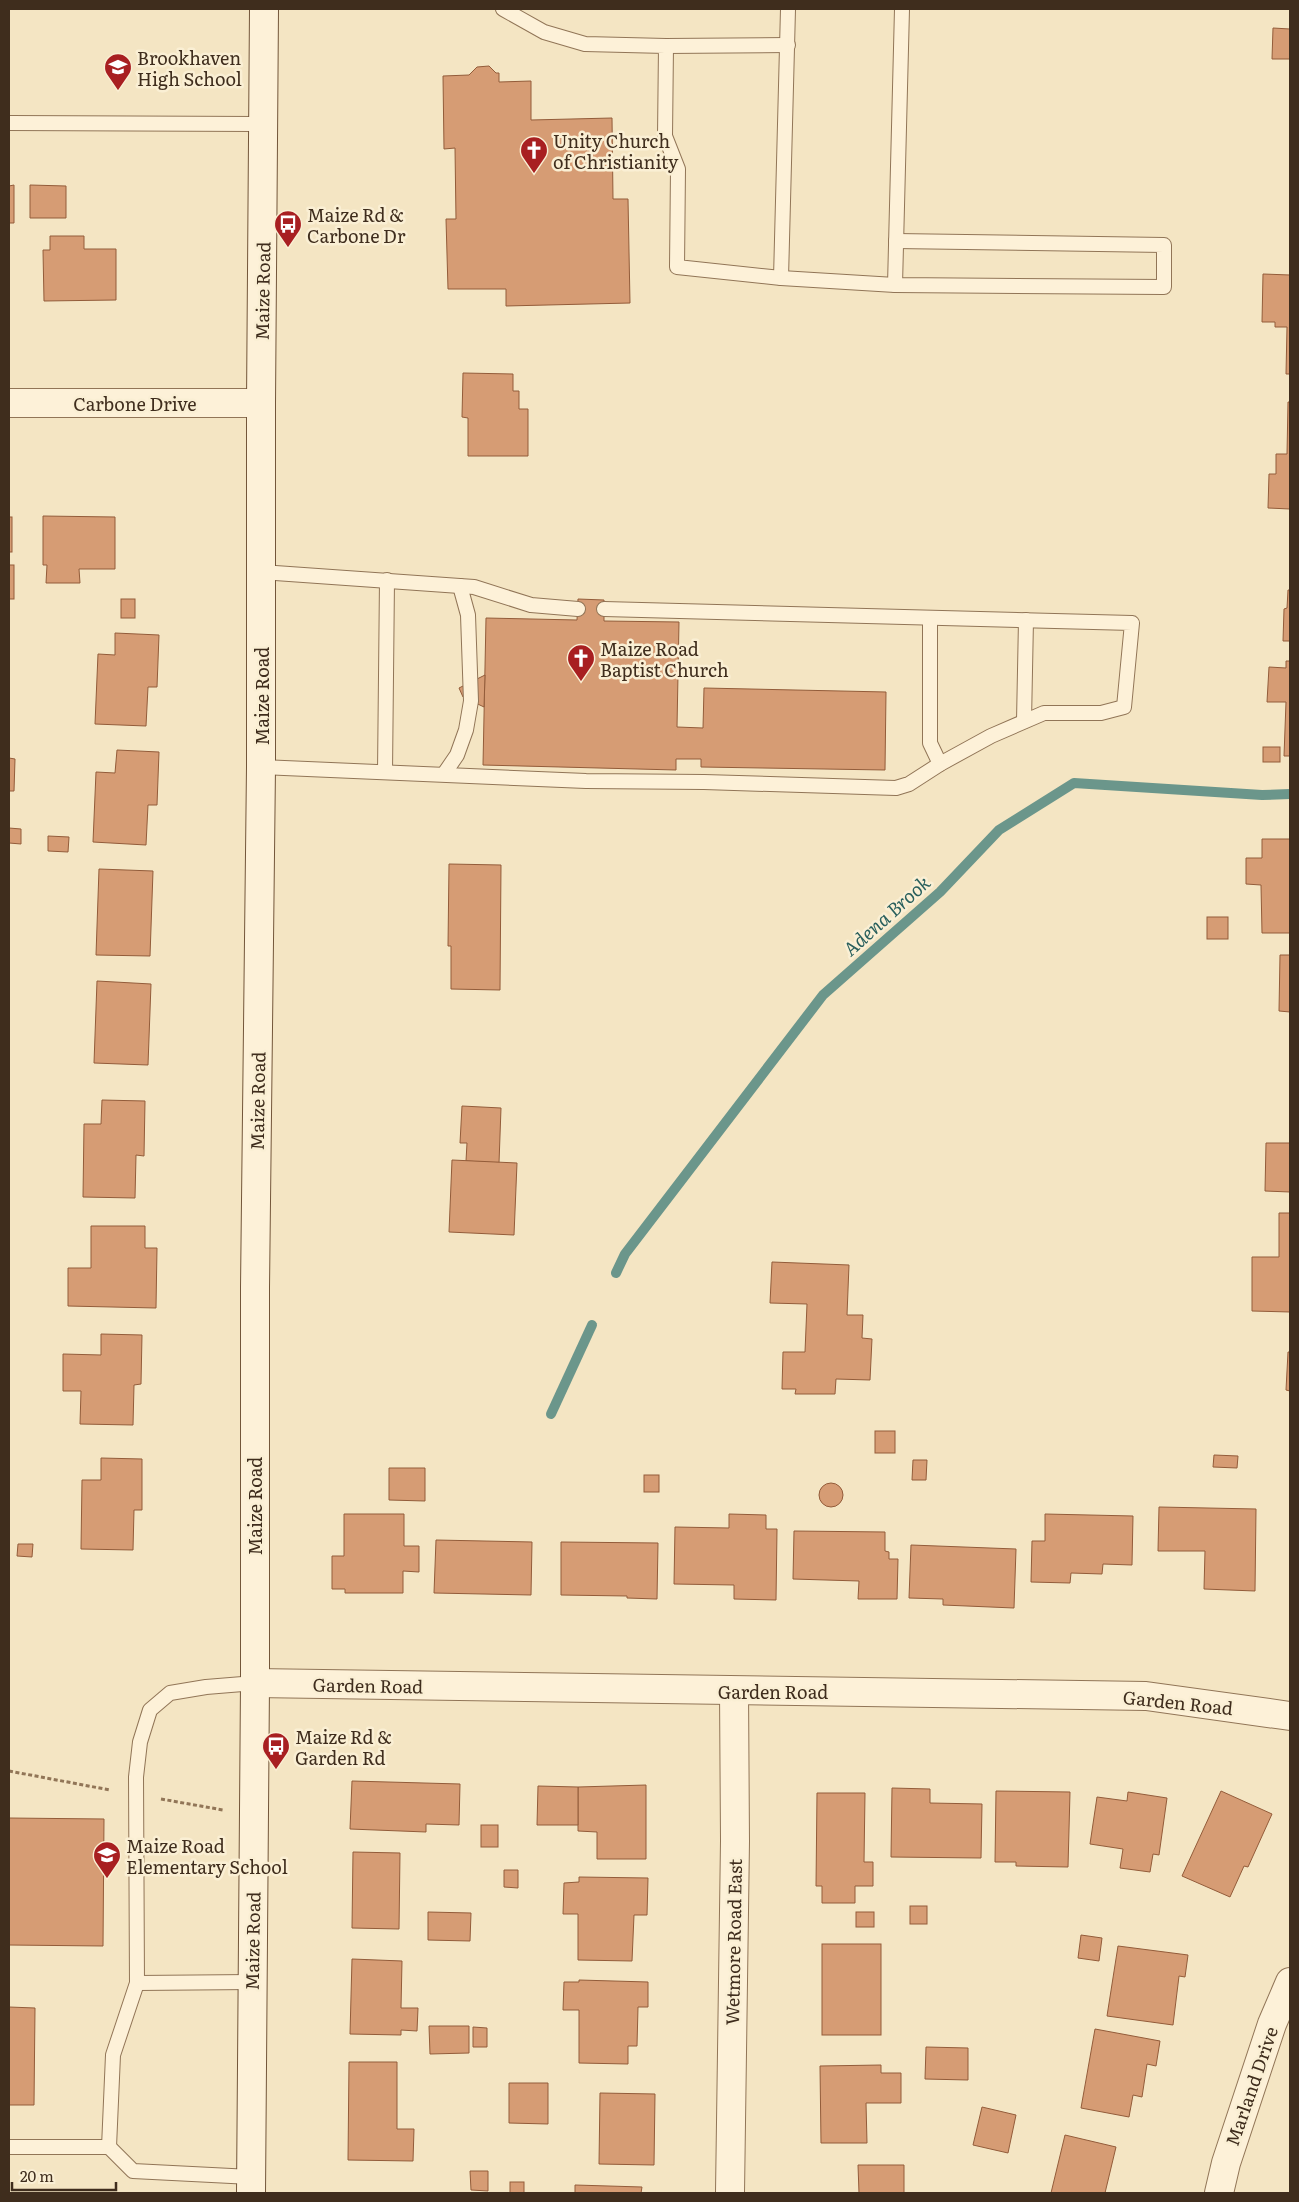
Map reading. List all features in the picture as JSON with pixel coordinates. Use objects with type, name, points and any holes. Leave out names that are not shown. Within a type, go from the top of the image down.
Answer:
[{"type":"street","name":"Maize Road","points":[[251,2185],[255,1683],[255,1288],[261,767],[264,9]]},
{"type":"street","name":"Carbone Drive","points":[[9,403],[261,404]]},
{"type":"street","name":"Garden Road","points":[[255,1683],[734,1692],[1146,1696],[1290,1716]]},
{"type":"street","name":"Wetmore Road East","points":[[730,2193],[734,1692]]},
{"type":"street","name":"Marland Drive","points":[[1219,2193],[1226,2163],[1266,2043],[1290,1982]]},
{"type":"lane","points":[[503,9],[544,32],[585,44],[666,46],[788,45]]},
{"type":"lane","points":[[781,278],[788,9]]},
{"type":"lane","points":[[895,285],[902,9]]},
{"type":"lane","points":[[666,46],[665,136],[678,169],[677,267],[781,278],[895,285],[1164,287],[1164,245],[896,241]]},
{"type":"lane","points":[[9,123],[263,124]]},
{"type":"lane","points":[[261,572],[474,587],[531,605],[578,609]]},
{"type":"lane","points":[[385,772],[387,580]]},
{"type":"lane","points":[[444,774],[457,755],[466,730],[472,701],[468,615],[460,586]]},
{"type":"lane","points":[[261,767],[586,782],[704,782],[896,788],[909,784],[940,764],[1024,721],[1044,713],[1101,713],[1124,707],[1132,623],[604,609]]},
{"type":"lane","points":[[930,618],[930,743],[940,764]]},
{"type":"lane","points":[[1024,721],[1026,620]]},
{"type":"lane","points":[[251,2185],[133,2171],[110,2147],[113,2055],[137,1983],[136,1777],[140,1742],[150,1710],[170,1693],[206,1687],[255,1683]]},
{"type":"lane","points":[[137,1983],[252,1982]]},
{"type":"lane","points":[[9,2147],[110,2147]]},
{"type":"building","points":[[1273,28],[1290,29],[1290,59],[1272,59]]},
{"type":"building","name":"Unity Church of Christianity","points":[[489,66],[496,73],[499,73],[499,82],[531,81],[531,120],[612,118],[613,199],[628,199],[630,303],[506,306],[506,289],[448,289],[446,219],[456,219],[455,148],[444,149],[443,76],[469,75],[477,67]]},
{"type":"building","points":[[14,185],[14,223],[9,223],[9,186]]},
{"type":"building","points":[[30,185],[66,186],[66,218],[30,218]]},
{"type":"building","points":[[50,236],[84,236],[84,249],[116,249],[116,300],[44,301],[43,250],[50,250]]},
{"type":"building","points":[[1263,274],[1290,275],[1290,374],[1286,374],[1287,327],[1275,327],[1275,322],[1262,322]]},
{"type":"building","points":[[463,373],[513,374],[513,391],[519,391],[519,409],[528,409],[528,456],[468,456],[468,418],[462,417]]},
{"type":"building","points":[[1288,402],[1290,402],[1290,509],[1268,508],[1269,474],[1276,474],[1276,454],[1287,454]]},
{"type":"building","points":[[43,516],[115,517],[115,569],[79,569],[80,583],[46,583],[47,565],[43,565]]},
{"type":"building","points":[[9,517],[12,517],[12,552],[9,552]]},
{"type":"building","points":[[9,565],[14,565],[14,599],[9,599]]},
{"type":"building","points":[[1288,590],[1290,590],[1290,641],[1283,641],[1284,609],[1287,608]]},
{"type":"building","points":[[121,599],[135,599],[135,618],[121,618]]},
{"type":"building","name":"Maize Road Baptist Church","points":[[578,599],[604,600],[604,621],[679,622],[677,727],[703,728],[704,688],[886,692],[885,770],[701,767],[701,759],[676,759],[676,770],[483,765],[486,618],[577,620]]},
{"type":"building","points":[[115,633],[159,635],[157,687],[148,687],[146,726],[95,724],[98,654],[115,655]]},
{"type":"building","points":[[1286,661],[1290,661],[1290,756],[1284,756],[1286,702],[1267,702],[1269,667],[1286,668]]},
{"type":"building","points":[[485,675],[484,707],[463,697],[459,688]]},
{"type":"building","points":[[1263,747],[1280,747],[1280,762],[1263,762]]},
{"type":"building","points":[[117,750],[159,752],[157,805],[148,805],[146,845],[93,842],[96,772],[115,773]]},
{"type":"building","points":[[9,758],[15,759],[14,791],[9,791]]},
{"type":"building","points":[[9,828],[21,829],[21,844],[9,843]]},
{"type":"building","points":[[48,836],[69,837],[68,852],[48,851]]},
{"type":"building","points":[[1262,839],[1290,839],[1290,933],[1262,933],[1261,885],[1246,884],[1246,858],[1262,858]]},
{"type":"building","points":[[449,864],[501,865],[500,990],[451,989],[451,946],[448,946]]},
{"type":"building","points":[[99,869],[153,871],[150,956],[96,955]]},
{"type":"building","points":[[1207,917],[1228,917],[1228,939],[1207,939]]},
{"type":"building","points":[[1280,955],[1290,955],[1290,1012],[1279,1011]]},
{"type":"building","points":[[97,981],[151,984],[148,1065],[94,1063]]},
{"type":"building","points":[[102,1100],[145,1101],[144,1156],[136,1155],[135,1198],[83,1197],[84,1124],[101,1124]]},
{"type":"building","points":[[462,1106],[501,1108],[499,1163],[466,1161],[467,1143],[460,1143]]},
{"type":"building","points":[[1266,1143],[1290,1143],[1290,1192],[1265,1191]]},
{"type":"building","points":[[452,1160],[517,1163],[514,1235],[449,1232]]},
{"type":"building","points":[[1279,1213],[1290,1213],[1290,1312],[1252,1311],[1252,1257],[1279,1257]]},
{"type":"building","points":[[91,1226],[145,1226],[145,1248],[157,1248],[156,1308],[68,1306],[68,1268],[91,1268]]},
{"type":"building","points":[[772,1262],[849,1265],[847,1315],[863,1315],[862,1338],[872,1339],[870,1380],[836,1379],[835,1394],[795,1394],[796,1389],[782,1389],[783,1352],[805,1352],[807,1304],[770,1303]]},
{"type":"building","points":[[101,1334],[142,1335],[141,1384],[134,1385],[133,1425],[80,1424],[81,1391],[63,1391],[63,1354],[101,1355]]},
{"type":"building","points":[[1288,1352],[1290,1352],[1290,1391],[1286,1390]]},
{"type":"building","points":[[875,1431],[895,1431],[895,1453],[875,1453]]},
{"type":"building","points":[[1214,1455],[1238,1456],[1237,1468],[1213,1467]]},
{"type":"building","points":[[101,1458],[142,1459],[142,1510],[134,1510],[133,1550],[81,1549],[82,1480],[101,1480]]},
{"type":"building","points":[[913,1460],[927,1460],[926,1480],[912,1480]]},
{"type":"building","points":[[389,1468],[425,1468],[425,1501],[389,1500]]},
{"type":"building","points":[[644,1475],[659,1475],[659,1492],[644,1492]]},
{"type":"building","points":[[831,1483],[840,1486],[843,1495],[840,1504],[831,1507],[822,1504],[819,1495],[822,1486]]},
{"type":"building","points":[[1159,1507],[1256,1509],[1255,1591],[1204,1589],[1205,1551],[1158,1551]]},
{"type":"building","points":[[344,1514],[404,1514],[404,1546],[419,1546],[419,1572],[403,1571],[403,1593],[345,1593],[345,1589],[332,1589],[332,1556],[344,1556]]},
{"type":"building","points":[[729,1514],[766,1515],[766,1529],[777,1529],[776,1600],[734,1599],[734,1585],[674,1584],[675,1527],[729,1528]]},
{"type":"building","points":[[1045,1514],[1133,1516],[1132,1565],[1103,1564],[1102,1574],[1071,1573],[1070,1583],[1031,1582],[1032,1541],[1045,1541]]},
{"type":"building","points":[[794,1531],[885,1532],[885,1551],[889,1552],[889,1559],[898,1559],[897,1599],[858,1599],[859,1581],[793,1579]]},
{"type":"building","points":[[436,1540],[532,1542],[531,1595],[434,1593]]},
{"type":"building","points":[[561,1542],[658,1543],[657,1599],[627,1598],[627,1596],[561,1595]]},
{"type":"building","points":[[18,1544],[33,1544],[32,1557],[17,1556]]},
{"type":"building","points":[[911,1545],[1016,1549],[1014,1608],[943,1605],[943,1599],[909,1598]]},
{"type":"building","points":[[352,1781],[460,1784],[459,1825],[426,1824],[426,1832],[350,1829]]},
{"type":"building","points":[[646,1785],[646,1859],[597,1859],[597,1832],[578,1831],[578,1787]]},
{"type":"building","points":[[538,1786],[578,1787],[578,1825],[537,1825]]},
{"type":"building","points":[[892,1788],[930,1789],[930,1803],[982,1804],[981,1858],[891,1857]]},
{"type":"building","points":[[996,1791],[1070,1792],[1068,1867],[1016,1866],[1016,1862],[995,1862]]},
{"type":"building","points":[[1221,1791],[1272,1814],[1248,1867],[1244,1866],[1230,1897],[1182,1876]]},
{"type":"building","points":[[1128,1792],[1167,1798],[1159,1855],[1153,1854],[1150,1872],[1120,1868],[1123,1849],[1090,1844],[1097,1797],[1127,1801]]},
{"type":"building","points":[[817,1793],[865,1793],[864,1862],[873,1862],[873,1886],[855,1886],[855,1903],[822,1903],[822,1886],[816,1886]]},
{"type":"building","points":[[9,1818],[104,1819],[103,1946],[9,1945]]},
{"type":"building","points":[[481,1825],[498,1825],[498,1847],[481,1847]]},
{"type":"building","points":[[353,1852],[400,1853],[399,1929],[352,1928]]},
{"type":"building","points":[[504,1870],[518,1870],[518,1888],[504,1887]]},
{"type":"building","points":[[579,1877],[648,1878],[647,1915],[634,1915],[632,1961],[578,1960],[578,1914],[563,1914],[564,1883],[579,1882]]},
{"type":"building","points":[[910,1906],[927,1906],[927,1924],[910,1924]]},
{"type":"building","points":[[428,1912],[471,1913],[470,1941],[428,1940]]},
{"type":"building","points":[[856,1912],[874,1912],[874,1927],[856,1927]]},
{"type":"building","points":[[1081,1935],[1102,1938],[1099,1961],[1078,1958]]},
{"type":"building","points":[[822,1944],[881,1944],[881,2035],[822,2035]]},
{"type":"building","points":[[1118,1946],[1188,1955],[1185,1977],[1179,1976],[1173,2025],[1107,2016]]},
{"type":"building","points":[[352,1959],[402,1961],[401,2008],[418,2008],[417,2031],[401,2030],[401,2035],[350,2034]]},
{"type":"building","points":[[579,1980],[648,1982],[648,2007],[638,2007],[637,2046],[628,2046],[628,2064],[579,2063],[579,2010],[563,2010],[564,1982],[579,1982]]},
{"type":"building","points":[[9,2007],[35,2008],[34,2105],[9,2105]]},
{"type":"building","points":[[429,2026],[469,2026],[469,2053],[430,2054]]},
{"type":"building","points":[[473,2027],[487,2028],[487,2047],[473,2047]]},
{"type":"building","points":[[1095,2029],[1160,2041],[1156,2066],[1147,2064],[1142,2097],[1133,2095],[1129,2117],[1081,2108]]},
{"type":"building","points":[[926,2047],[968,2048],[968,2080],[925,2079]]},
{"type":"building","points":[[349,2062],[397,2062],[397,2129],[414,2129],[413,2161],[348,2160]]},
{"type":"building","points":[[881,2065],[881,2073],[901,2073],[901,2103],[866,2103],[867,2143],[821,2143],[820,2066]]},
{"type":"building","points":[[509,2083],[548,2083],[548,2124],[509,2123]]},
{"type":"building","points":[[600,2093],[655,2094],[654,2165],[599,2164]]},
{"type":"building","points":[[982,2107],[1016,2115],[1008,2153],[973,2145]]},
{"type":"building","points":[[1065,2135],[1116,2147],[1105,2193],[1051,2193]]},
{"type":"building","points":[[858,2165],[904,2165],[904,2193],[859,2193]]},
{"type":"building","points":[[470,2171],[488,2171],[488,2191],[471,2190]]},
{"type":"building","points":[[510,2182],[524,2182],[524,2193],[510,2193]]},
{"type":"building","points":[[575,2185],[642,2187],[641,2193],[575,2193]]},
{"type":"waterway","name":"Adena Brook","points":[[616,1273],[625,1254],[823,995],[940,892],[999,830],[1074,783],[1262,795],[1290,794]]},
{"type":"waterway","name":"Adena Brook","points":[[551,1414],[592,1325]]},
{"type":"place","name":"Brookhaven High School","points":[[118,91]]},
{"type":"place","name":"Unity Church of Christianity","points":[[534,174]]},
{"type":"place","name":"Maize Rd & Carbone Dr","points":[[288,248]]},
{"type":"place","name":"Maize Road Baptist Church","points":[[581,682]]},
{"type":"place","name":"Maize Rd & Garden Rd","points":[[276,1770]]},
{"type":"place","name":"Maize Road Elementary School","points":[[107,1879]]}]
